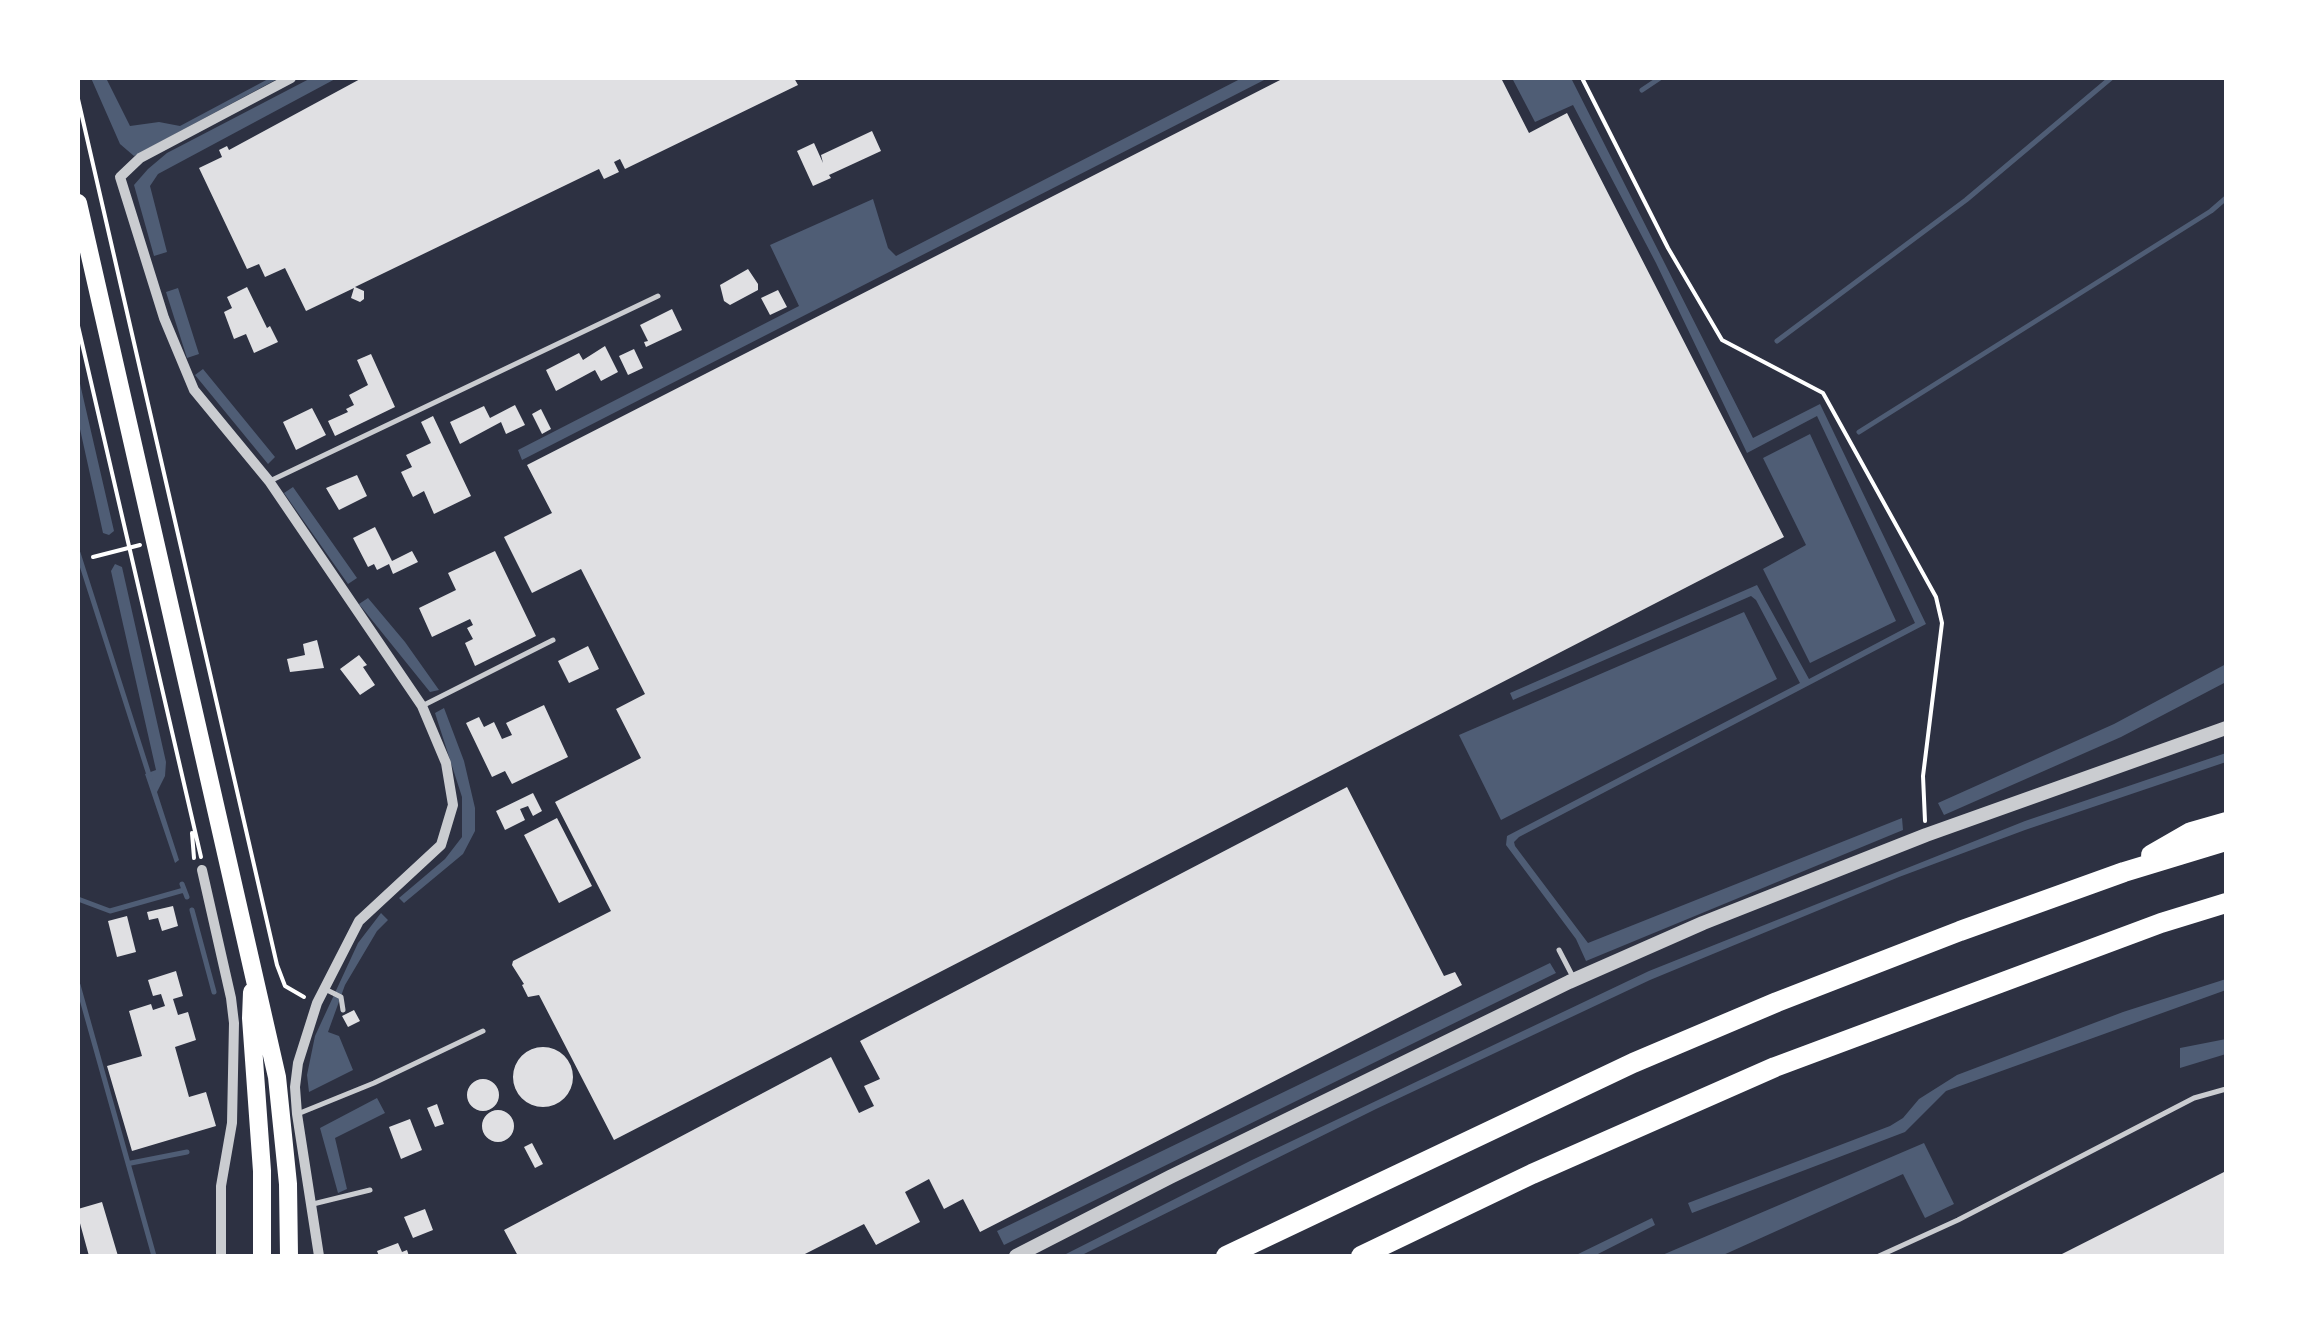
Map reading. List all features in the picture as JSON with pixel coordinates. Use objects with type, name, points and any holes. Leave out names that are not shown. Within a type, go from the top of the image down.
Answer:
[{"type":"highway","points":[[2124,872],[2191,832],[2226,822]]},
{"type":"highway","points":[[1226,1256],[1651,1056],[1941,938],[2124,872],[2226,841]]},
{"type":"highway","points":[[1361,1256],[1532,1174],[1775,1067],[2161,923],[2226,903]]},
{"type":"highway","points":[[2161,923],[2226,912]]},
{"type":"main road","points":[[78,203],[265,1017],[283,1120],[290,1256]]},
{"type":"main road","points":[[253,972],[250,1018],[262,1171],[262,1256]]},
{"type":"street","points":[[290,78],[140,158],[120,177],[164,318],[194,390],[269,482],[422,706],[446,763],[453,805],[441,845],[359,921],[329,991],[317,1003],[298,1064],[297,1114],[319,1256]]},
{"type":"street","points":[[1016,1256],[1574,980],[1703,923],[1926,835],[2226,728]]},
{"type":"street","points":[[202,870],[234,1023],[232,1123],[221,1186],[221,1256]]},
{"type":"lane","points":[[269,482],[658,296]]},
{"type":"lane","points":[[422,706],[553,640]]},
{"type":"lane","points":[[1559,950],[1574,980]]},
{"type":"lane","points":[[329,991],[341,997],[343,1010]]},
{"type":"lane","points":[[297,1114],[482,1031]]},
{"type":"lane","points":[[1880,1256],[2194,1098],[2226,1089]]},
{"type":"lane","points":[[310,1204],[370,1190]]},
{"type":"path","points":[[1582,78],[1668,248],[1722,340],[1823,393],[1936,597],[1942,623],[1923,776],[1926,835]]},
{"type":"path","points":[[78,99],[280,976],[291,991],[317,1003]]},
{"type":"path","points":[[78,326],[202,870]]},
{"type":"path","points":[[93,558],[154,540]]},
{"type":"water","points":[[91,78],[106,78],[130,126],[159,122],[180,126],[270,78],[279,78],[134,156],[120,144]]},
{"type":"water","points":[[311,78],[337,78],[158,174],[150,186],[167,252],[154,256],[134,185],[148,169],[167,153]]},
{"type":"water","points":[[1242,78],[1268,78],[522,460],[518,450],[799,306],[770,245],[873,199],[888,248],[896,256]]},
{"type":"water","points":[[1512,78],[1571,78],[1753,438],[1820,404],[1926,624],[1519,837],[1515,846],[1588,943],[1902,818],[1903,830],[1586,961],[1576,939],[1506,845],[1507,836],[1800,683],[1751,596],[1513,700],[1510,693],[1757,585],[1809,679],[1915,623],[1817,416],[1747,453],[1656,263],[1573,105],[1535,122]]},
{"type":"water","points":[[178,288],[199,354],[187,358],[166,292]]},
{"type":"water","points":[[203,369],[275,457],[268,464],[195,375]]},
{"type":"water","points":[[78,375],[114,531],[109,535],[103,533],[78,420]]},
{"type":"water","points":[[1810,434],[1896,621],[1810,663],[1763,569],[1806,545],[1763,458]]},
{"type":"water","points":[[293,487],[357,578],[348,584],[284,493]]},
{"type":"water","points":[[115,564],[122,567],[166,762],[165,776],[157,792],[179,860],[175,863],[145,774],[156,770],[111,571]]},
{"type":"water","points":[[368,598],[439,690],[430,692],[359,604]]},
{"type":"water","points":[[1744,612],[1777,679],[1501,820],[1459,735]]},
{"type":"water","points":[[2226,664],[2226,682],[2121,737],[1944,815],[1938,803],[2114,724]]},
{"type":"water","points":[[444,708],[464,761],[475,808],[475,831],[463,854],[404,903],[399,898],[445,859],[462,837],[462,797],[435,713]]},
{"type":"water","points":[[2226,753],[2226,762],[1899,877],[1650,980],[1376,1109],[1080,1256],[1062,1256],[1252,1160],[1649,971],[2025,821]]},
{"type":"water","points":[[381,913],[388,920],[377,931],[345,985],[328,1032],[339,1036],[353,1070],[309,1092],[307,1075],[315,1036],[358,943]]},
{"type":"water","points":[[1550,963],[1556,973],[1004,1245],[997,1231]]},
{"type":"water","points":[[2226,979],[2226,990],[1946,1091],[1905,1132],[1692,1213],[1688,1203],[1890,1126],[1903,1118],[1919,1099],[1957,1075],[2123,1012]]},
{"type":"water","points":[[2226,1039],[2226,1054],[2180,1068],[2180,1048]]},
{"type":"water","points":[[377,1098],[385,1113],[335,1138],[347,1189],[338,1193],[320,1128]]},
{"type":"water","points":[[1924,1143],[1954,1204],[1925,1218],[1903,1174],[1721,1256],[1660,1256]]},
{"type":"water","points":[[1652,1218],[1655,1225],[1594,1256],[1574,1256]]},
{"type":"building","points":[[362,78],[794,78],[798,85],[625,169],[620,159],[614,162],[619,172],[604,179],[599,169],[355,287],[364,291],[360,302],[351,298],[354,288],[306,311],[285,268],[265,277],[259,264],[247,269],[199,168],[222,157],[219,150],[227,146],[229,150]]},
{"type":"building","points":[[1284,78],[1501,78],[1529,133],[1567,113],[1784,537],[614,1140],[539,995],[528,997],[512,965],[513,961],[611,911],[555,802],[641,758],[616,709],[645,694],[581,569],[532,593],[504,537],[552,513],[527,465]]},
{"type":"building","points":[[872,131],[881,151],[813,186],[797,151],[814,143],[823,163],[821,155]]},
{"type":"building","points":[[748,269],[758,290],[730,305],[724,301],[720,285]]},
{"type":"building","points":[[247,287],[278,342],[254,353],[246,334],[234,339],[224,312],[232,308],[227,297]]},
{"type":"building","points":[[778,290],[787,307],[770,315],[761,298]]},
{"type":"building","points":[[672,309],[682,330],[646,347],[644,342],[648,341],[640,325]]},
{"type":"building","points":[[605,346],[618,372],[601,381],[595,370],[556,391],[546,370],[579,353],[583,360]]},
{"type":"building","points":[[634,349],[643,368],[628,375],[619,356]]},
{"type":"building","points":[[371,354],[395,407],[335,436],[328,421],[348,412],[346,409],[354,405],[349,395],[368,385],[357,360]]},
{"type":"building","points":[[515,405],[525,425],[506,434],[501,422],[460,444],[450,422],[484,406],[490,418]]},
{"type":"building","points":[[312,408],[326,435],[296,450],[283,422]]},
{"type":"building","points":[[541,409],[551,429],[542,434],[532,414]]},
{"type":"building","points":[[433,416],[471,496],[434,514],[424,491],[413,497],[401,472],[412,467],[406,455],[431,443],[421,422]]},
{"type":"building","points":[[357,475],[367,496],[339,510],[326,488]]},
{"type":"building","points":[[375,527],[392,561],[412,551],[418,562],[393,574],[389,564],[377,570],[374,564],[368,567],[353,538]]},
{"type":"building","points":[[495,551],[536,636],[475,666],[465,643],[473,639],[467,628],[473,625],[470,619],[432,637],[419,608],[456,590],[448,573]]},
{"type":"building","points":[[317,640],[324,668],[290,672],[287,659],[305,655],[303,644]]},
{"type":"building","points":[[588,646],[599,669],[569,683],[558,661]]},
{"type":"building","points":[[359,655],[375,685],[360,695],[340,669]]},
{"type":"building","points":[[544,705],[568,757],[512,784],[505,771],[492,777],[466,723],[479,717],[484,727],[494,722],[502,739],[512,735],[506,723]]},
{"type":"building","points":[[1347,787],[1444,976],[1455,972],[1462,985],[980,1232],[963,1199],[944,1209],[929,1179],[905,1192],[920,1222],[876,1245],[864,1224],[801,1256],[518,1256],[504,1230],[831,1057],[859,1113],[874,1106],[864,1086],[880,1079],[860,1041]]},
{"type":"building","points":[[533,793],[542,811],[533,816],[528,806],[520,809],[525,820],[505,830],[496,811]]},
{"type":"building","points":[[557,818],[592,886],[559,903],[524,835]]},
{"type":"building","points":[[173,906],[178,926],[162,931],[158,918],[149,920],[147,912]]},
{"type":"building","points":[[127,916],[136,952],[117,957],[108,921]]},
{"type":"building","points":[[176,971],[183,996],[173,999],[178,1015],[188,1012],[196,1040],[175,1047],[189,1097],[206,1092],[216,1126],[132,1151],[107,1066],[142,1056],[129,1011],[151,1004],[153,1010],[165,1006],[161,994],[153,996],[148,980]]},
{"type":"building","points":[[354,1010],[360,1021],[348,1027],[342,1016]]},
{"type":"building","points":[[543,1047],[564,1056],[573,1077],[564,1098],[543,1107],[522,1098],[513,1077],[522,1056]]},
{"type":"building","points":[[483,1079],[494,1084],[499,1095],[494,1106],[483,1111],[472,1106],[467,1095],[472,1084]]},
{"type":"building","points":[[437,1104],[444,1124],[435,1127],[427,1108]]},
{"type":"building","points":[[498,1110],[509,1115],[514,1126],[509,1137],[498,1142],[487,1137],[482,1126],[487,1115]]},
{"type":"building","points":[[410,1119],[422,1150],[401,1159],[389,1127]]},
{"type":"building","points":[[532,1143],[543,1164],[535,1168],[524,1147]]},
{"type":"building","points":[[2226,1171],[2226,1256],[2058,1256]]},
{"type":"building","points":[[102,1202],[118,1256],[89,1256],[78,1209]]},
{"type":"building","points":[[425,1209],[433,1230],[413,1238],[404,1217]]},
{"type":"building","points":[[398,1243],[409,1256],[379,1256],[377,1251]]},
{"type":"waterway","points":[[1642,90],[1660,78]]},
{"type":"waterway","points":[[1777,341],[1966,200],[2111,78]]},
{"type":"waterway","points":[[1859,432],[2226,198]]},
{"type":"waterway","points":[[78,553],[150,778]]},
{"type":"waterway","points":[[182,884],[187,897]]},
{"type":"waterway","points":[[78,899],[110,911],[184,890]]},
{"type":"waterway","points":[[192,910],[214,992]]},
{"type":"waterway","points":[[78,985],[154,1256]]},
{"type":"waterway","points":[[131,1163],[187,1152]]}]
